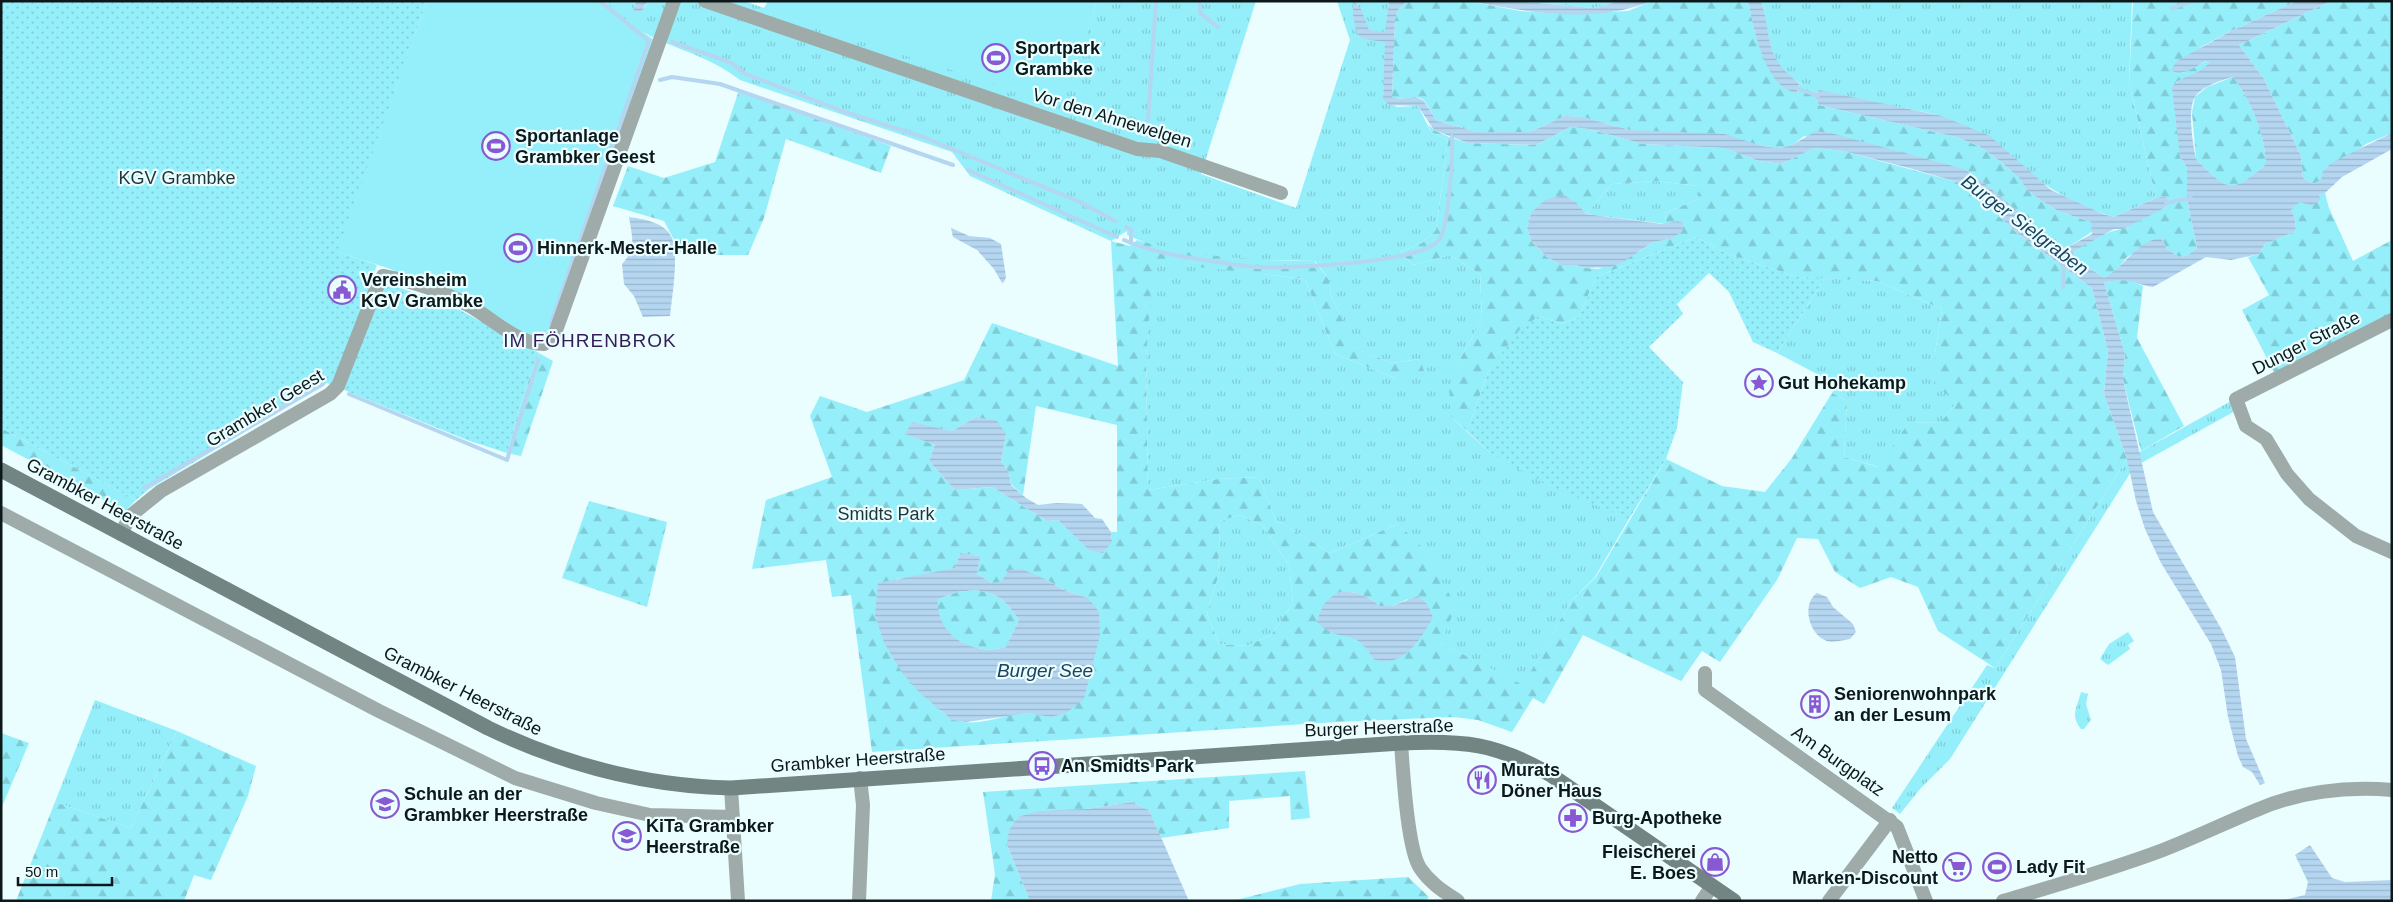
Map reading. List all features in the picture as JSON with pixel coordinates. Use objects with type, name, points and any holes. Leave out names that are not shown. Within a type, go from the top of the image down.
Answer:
[{"type":"main road","name":"Grambker Heerstraße","points":[[1,470],[488,728],[527,746],[600,771],[681,785],[731,788],[981,770]]},
{"type":"main road","name":"Burger Heerstraße","points":[[981,770],[1401,743],[1434,742],[1485,746],[1528,762],[1551,774],[1734,901]]},
{"type":"street","name":"Grambker Geest","points":[[121,534],[130,516],[161,492],[330,394],[338,386],[376,289],[383,276],[404,280],[469,306],[531,344],[544,344],[554,336],[674,1]]},
{"type":"street","name":"Vor den Ahnewelgen","points":[[705,1],[1137,149],[1160,152],[1281,193]]},
{"type":"street","name":"Dunger Straße","points":[[2392,320],[2236,399],[2246,426],[2266,439],[2288,474],[2308,499],[2356,536],[2392,552]]},
{"type":"street","points":[[1,513],[379,710],[515,778],[596,803],[650,815],[733,817]]},
{"type":"street","name":"Am Burgplatz","points":[[1705,673],[1706,690],[1890,820],[1897,827],[1926,901]]},
{"type":"street","points":[[1401,743],[1408,812],[1419,866],[1434,885],[1458,901]]},
{"type":"street","points":[[859,901],[863,805],[860,778]]},
{"type":"street","points":[[731,788],[738,901]]},
{"type":"street","points":[[2003,901],[2107,871],[2180,844],[2254,810],[2298,796],[2364,788],[2392,790]]},
{"type":"street","points":[[1829,901],[1890,820]]},
{"type":"street","points":[[1702,901],[1712,886]]},
{"type":"green space","name":"KGV Grambke","points":[[1,1],[427,1],[338,252],[377,265],[370,284],[401,288],[460,310],[539,353],[524,392],[507,453],[467,440],[327,383],[149,489],[136,500],[1,428]]},
{"type":"green space","name":"Sportanlage Grambker Geest","points":[[427,1],[605,1],[611,9],[654,40],[551,327],[543,336],[524,332],[457,295],[438,287],[337,252]]},
{"type":"green space","points":[[605,1],[636,1],[633,11],[645,7],[648,1],[744,1],[764,8],[768,1],[765,11],[1062,104],[1097,1],[1256,1],[1201,174],[1296,208],[1350,40],[1337,1],[1389,1],[1383,99],[1397,107],[1418,106],[1431,132],[1448,140],[1436,230],[1422,243],[1400,252],[1413,265],[1450,255],[1480,274],[1482,320],[1458,363],[1451,417],[1489,452],[1629,519],[1595,577],[1571,601],[1523,686],[1441,643],[1398,524],[1330,553],[1275,519],[1259,477],[1218,479],[1148,490],[1146,361],[1152,261],[1305,279],[1335,354],[1395,378],[1420,359],[1392,363],[1351,347],[1343,321],[1331,296],[1329,279],[1315,261],[1244,259],[1195,254],[1148,243],[1127,235],[1127,231],[1111,241],[970,176],[952,152],[740,80],[707,60],[636,28],[619,16]]},
{"type":"green space","name":"Sportpark Grambke","points":[[768,1],[1097,1],[1063,105],[764,11]]},
{"type":"green space","points":[[1407,1],[1468,1],[1520,11],[1562,14],[1628,11],[1652,1],[1748,1],[1755,32],[1797,93],[1799,83],[1819,90],[1814,95],[1819,105],[1956,137],[1979,146],[2019,178],[2027,190],[2058,211],[2091,222],[2093,231],[2070,246],[2066,252],[1977,178],[1804,136],[1794,144],[1781,148],[1630,130],[1583,117],[1565,116],[1530,132],[1478,132],[1437,121],[1423,99],[1415,97],[1399,99],[1392,97],[1395,19],[1398,10]]},
{"type":"green space","points":[[1517,1],[1619,1],[1594,8]]},
{"type":"green space","points":[[1761,1],[2132,1],[2129,82],[2156,198],[2114,217],[2096,211],[2062,194],[1946,118],[1837,96],[1816,90],[1799,82],[1785,72],[1774,57]]},
{"type":"green space","points":[[2133,1],[2297,1],[2201,47],[2182,73],[2210,61],[2205,69],[2176,82],[2180,157],[2187,168],[2187,199],[2197,248],[2188,255],[2179,257],[2167,249],[2161,238],[2127,257],[2114,273],[2104,278],[2072,256],[2074,251],[2097,237],[2123,229],[2167,206],[2165,196],[2156,198],[2129,82]]},
{"type":"green space","points":[[2331,1],[2392,1],[2392,133],[2366,144],[2322,180],[2313,184],[2303,178],[2301,156],[2264,79],[2239,45]]},
{"type":"green space","points":[[2233,77],[2245,95],[2256,118],[2264,143],[2265,165],[2244,182],[2229,186],[2215,178],[2196,159],[2192,112],[2195,97],[2207,87]]},
{"type":"green space","points":[[739,90],[891,146],[881,173],[786,139],[764,218],[748,255],[682,255],[664,221],[613,206],[628,166],[664,178],[715,162]]},
{"type":"green space","name":"Smidts Park","points":[[1428,124],[1434,130],[1468,143],[1536,145],[1570,127],[1589,129],[1643,144],[1724,148],[1759,161],[1781,164],[1815,148],[1843,151],[1957,182],[1974,193],[2017,233],[2092,288],[2108,351],[2104,394],[2127,459],[1995,668],[1938,631],[1918,587],[1891,577],[1860,588],[1835,572],[1818,539],[1797,538],[1777,580],[1720,662],[1702,651],[1681,681],[1583,635],[1544,704],[1533,698],[1512,732],[1478,720],[1454,717],[1337,722],[872,752],[851,595],[832,597],[826,560],[752,569],[766,500],[832,477],[810,416],[820,396],[867,412],[964,380],[992,323],[1118,366],[1111,241],[1130,246],[1137,240],[1159,246],[1225,257],[1314,261],[1329,279],[1331,296],[1343,321],[1352,347],[1392,363],[1420,359],[1424,371],[1395,378],[1335,354],[1305,279],[1153,262],[1146,361],[1148,490],[1218,479],[1259,477],[1275,519],[1330,553],[1398,524],[1424,549],[1456,606],[1441,643],[1523,685],[1571,601],[1596,577],[1666,459],[1722,486],[1765,492],[1792,458],[1832,393],[1847,401],[1844,457],[1878,467],[1909,422],[1940,423],[1957,402],[1934,385],[1935,353],[1942,309],[1877,281],[1796,277],[1728,254],[1696,237],[1596,277],[1579,317],[1562,324],[1539,316],[1489,370],[1467,431],[1451,417],[1449,387],[1458,363],[1482,320],[1480,274],[1450,255],[1413,265],[1400,252],[1422,243],[1436,230],[1448,140],[1431,132]],"holes":[[[1655,181],[1699,186],[1699,199],[1665,213],[1666,224],[1678,221],[1684,223],[1681,232],[1670,239],[1653,242],[1640,251],[1598,269],[1576,265],[1561,265],[1547,257],[1532,242],[1527,228],[1531,213],[1577,203],[1586,214],[1612,184]],[[1036,406],[1117,425],[1117,532],[1111,532],[1112,542],[1090,550],[1058,520],[1047,521],[992,487],[955,490],[929,461],[935,445],[906,434],[912,423],[952,431],[976,417],[1006,434],[1001,461],[1009,473],[1011,484],[1023,495]],[[1239,515],[1262,525],[1289,565],[1293,603],[1271,635],[1247,646],[1219,644],[1207,614],[1218,577],[1220,521]],[[960,553],[979,556],[977,574],[992,583],[1047,580],[1064,590],[1088,598],[1052,717],[1028,713],[983,721],[962,722],[951,718],[941,711],[896,579],[922,576],[955,568]],[[1342,591],[1357,593],[1369,598],[1380,606],[1392,606],[1408,599],[1373,659],[1366,646],[1355,637]]]},
{"type":"green space","points":[[1655,181],[1699,186],[1699,199],[1665,213],[1666,224],[1586,214],[1612,184]]},
{"type":"green space","points":[[2325,193],[2329,208],[2353,261],[2392,240],[2392,316],[2276,376],[2242,310],[2269,295],[2248,257],[2259,254],[2265,244],[2296,231],[2295,219],[2291,208],[2300,201]]},
{"type":"green space","points":[[1696,237],[1728,254],[1796,277],[1825,278],[1777,353],[1753,342],[1729,292],[1709,273],[1677,304],[1683,314],[1649,347],[1683,382],[1677,428],[1666,459],[1629,519],[1545,484],[1489,452],[1467,431],[1489,370],[1521,328],[1539,316],[1562,324],[1579,317],[1596,277]]},
{"type":"green space","points":[[1825,278],[1877,281],[1942,309],[1935,353],[1957,402],[1940,423],[1909,422],[1879,467],[1844,457],[1847,401],[1832,393],[1836,384],[1777,353]]},
{"type":"green space","points":[[2115,280],[2130,280],[2143,286],[2137,338],[2184,426],[2141,451],[2123,380],[2125,354],[2104,283]]},
{"type":"green space","points":[[539,353],[553,361],[521,456],[507,453],[524,392]]},
{"type":"green space","points":[[2233,400],[2237,410],[2134,467],[1950,759],[1920,789],[1900,814],[1892,808],[1987,665],[1995,668],[2127,459]]},
{"type":"green space","points":[[1,428],[136,500],[125,511],[1,445]]},
{"type":"green space","points":[[589,501],[667,522],[647,607],[562,578]]},
{"type":"green space","points":[[1239,515],[1262,525],[1289,565],[1293,603],[1271,635],[1247,646],[1219,644],[1207,614],[1218,577],[1220,521]]},
{"type":"green space","points":[[974,590],[990,593],[1001,599],[1010,607],[1019,620],[1006,647],[996,649],[976,648],[957,640],[943,625],[937,612],[938,599],[957,592]]},
{"type":"green space","points":[[2128,632],[2134,641],[2128,645],[2130,649],[2108,665],[2100,659],[2109,644]]},
{"type":"green space","points":[[2081,692],[2088,694],[2086,704],[2091,720],[2084,729],[2081,729],[2075,715]]},
{"type":"green space","points":[[95,700],[177,731],[131,828],[55,802]]},
{"type":"green space","points":[[177,731],[256,766],[248,796],[211,880],[194,875],[184,901],[16,901],[55,802],[131,828]]},
{"type":"green space","points":[[1,733],[29,743],[1,809]]},
{"type":"green space","points":[[1305,771],[1310,818],[1291,820],[1290,796],[1229,801],[1229,828],[1161,838],[1149,810],[1131,802],[1087,809],[1007,845],[1030,901],[991,901],[995,874],[983,792]]},
{"type":"green space","points":[[1408,877],[1429,897],[1426,901],[1232,901],[1300,884]]},
{"type":"water","points":[[636,1],[648,1],[641,12],[633,11]]},
{"type":"water","name":"Burger Sielgraben","points":[[1353,1],[1361,9],[1369,30],[1385,32],[1389,1],[1407,1],[1398,10],[1395,19],[1392,97],[1399,99],[1415,97],[1423,100],[1437,121],[1478,132],[1530,132],[1565,116],[1583,117],[1630,130],[1725,134],[1762,146],[1781,148],[1794,144],[1816,131],[1831,133],[1964,169],[1978,178],[2066,251],[2070,246],[2092,234],[2091,222],[2058,211],[2042,201],[2027,190],[2019,178],[2000,161],[1979,146],[1956,137],[1819,105],[1814,95],[1819,90],[1942,116],[1990,136],[2051,190],[2103,214],[2114,217],[2156,198],[2165,196],[2169,202],[2167,206],[2123,229],[2114,229],[2074,251],[2072,256],[2104,278],[2118,268],[2137,249],[2152,240],[2161,238],[2167,249],[2179,257],[2188,255],[2197,248],[2187,199],[2187,168],[2180,157],[2172,87],[2181,80],[2202,70],[2210,61],[2180,73],[2171,70],[2177,61],[2231,31],[2297,1],[2331,1],[2239,45],[2264,79],[2301,156],[2303,178],[2313,184],[2321,180],[2323,171],[2333,162],[2392,133],[2392,149],[2342,177],[2325,193],[2319,195],[2320,200],[2312,206],[2300,202],[2291,208],[2295,219],[2296,231],[2265,244],[2259,254],[2231,260],[2206,257],[2153,287],[2124,280],[2104,283],[2125,354],[2123,380],[2153,512],[2222,630],[2235,657],[2246,739],[2265,783],[2260,785],[2252,772],[2243,767],[2238,756],[2228,717],[2221,670],[2211,644],[2161,563],[2145,529],[2136,501],[2127,459],[2104,394],[2108,351],[2092,288],[2017,233],[1974,193],[1957,182],[1843,151],[1815,148],[1781,164],[1759,161],[1724,148],[1643,144],[1589,129],[1570,127],[1536,145],[1468,143],[1434,130],[1418,106],[1389,105],[1383,99],[1385,42],[1364,39],[1357,34],[1353,15]],"holes":[[[2233,77],[2251,107],[2264,143],[2265,165],[2244,182],[2229,185],[2222,183],[2196,159],[2191,127],[2191,110],[2195,97],[2207,87]]]},
{"type":"water","points":[[1468,1],[1517,1],[1594,8],[1619,1],[1652,1],[1606,13],[1560,14]]},
{"type":"water","points":[[1748,1],[1761,1],[1774,55],[1788,74],[1799,83],[1797,93],[1786,89],[1776,80],[1769,69],[1757,41]]},
{"type":"water","points":[[1564,195],[1577,203],[1586,214],[1662,224],[1678,221],[1684,223],[1682,232],[1670,239],[1653,242],[1623,262],[1610,267],[1586,268],[1576,265],[1561,265],[1547,257],[1532,242],[1527,228],[1531,213],[1545,200]]},
{"type":"water","points":[[629,217],[647,220],[659,225],[672,238],[675,266],[670,316],[643,317],[634,296],[624,284],[622,264],[632,247]]},
{"type":"water","points":[[951,228],[969,236],[990,238],[1001,244],[1006,277],[1004,282],[1002,283],[994,269],[977,250],[953,237]]},
{"type":"water","points":[[976,417],[997,421],[1006,434],[1001,461],[1009,473],[1011,485],[1026,498],[1038,505],[1057,503],[1082,504],[1095,518],[1102,519],[1111,532],[1112,542],[1103,553],[1089,550],[1058,520],[1047,521],[992,487],[955,490],[929,461],[935,445],[905,434],[912,422],[952,431]]},
{"type":"water","name":"Burger See","points":[[960,553],[980,556],[977,574],[992,583],[1001,582],[1009,570],[1022,569],[1064,590],[1088,598],[1099,612],[1100,635],[1084,699],[1066,713],[1051,717],[1028,713],[966,722],[952,720],[920,693],[903,674],[884,643],[875,615],[878,583],[955,568]],"holes":[[[983,591],[1001,599],[1010,607],[1019,620],[1006,647],[981,649],[969,646],[949,633],[943,623],[939,612],[938,599],[957,592]]]},
{"type":"water","points":[[1342,591],[1357,593],[1369,598],[1380,606],[1392,606],[1418,596],[1427,604],[1433,617],[1416,643],[1401,657],[1383,661],[1373,659],[1360,642],[1353,638],[1333,633],[1317,622],[1325,603],[1332,596]]},
{"type":"water","points":[[1817,593],[1827,597],[1833,607],[1853,624],[1856,632],[1850,639],[1829,642],[1816,633],[1809,619],[1808,611],[1812,598]]},
{"type":"water","points":[[1131,802],[1149,810],[1189,901],[1030,901],[1007,845],[1009,830],[1018,817],[1039,811],[1087,809]]},
{"type":"water","points":[[2310,845],[2332,878],[2345,882],[2392,880],[2392,901],[2279,901],[2305,895],[2308,882],[2295,855]]},
{"type":"waterway","points":[[551,323],[649,41],[600,1]]},
{"type":"waterway","points":[[1148,120],[1156,1]]},
{"type":"waterway","points":[[1200,1],[1200,13],[1218,27]]},
{"type":"waterway","points":[[2172,8],[2193,1]]},
{"type":"waterway","points":[[672,42],[732,63],[743,73],[845,112],[923,137],[1080,202],[1115,221]]},
{"type":"waterway","points":[[660,80],[672,77],[720,84],[953,165]]},
{"type":"waterway","points":[[1794,87],[1818,96]]},
{"type":"waterway","points":[[1126,227],[1131,230],[1131,243],[1142,247],[1173,255],[1247,266],[1296,267],[1353,263],[1407,254],[1427,248],[1439,240],[1442,233],[1450,190],[1452,136]]},
{"type":"waterway","points":[[968,170],[1117,237]]},
{"type":"waterway","points":[[2166,203],[2191,198]]},
{"type":"waterway","points":[[1124,240],[1131,243]]},
{"type":"waterway","name":"Burger Sielgraben","points":[[2063,287],[2064,265]]},
{"type":"waterway","points":[[349,394],[507,460],[538,360]]},
{"type":"waterway","points":[[144,488],[323,384]]},
{"type":"place","name":"Sportpark Grambke","points":[[996,58]]},
{"type":"place","name":"Sportanlage Grambker Geest","points":[[496,146]]},
{"type":"place","name":"Hinnerk-Mester-Halle","points":[[518,248]]},
{"type":"place","name":"Vereinsheim KGV Grambke","points":[[342,290]]},
{"type":"place","name":"Gut Hohekamp","points":[[1759,383]]},
{"type":"place","name":"Seniorenwohnpark an der Lesum","points":[[1815,704]]},
{"type":"place","name":"An Smidts Park","points":[[1042,766]]},
{"type":"place","name":"Murats Döner Haus","points":[[1482,780]]},
{"type":"place","name":"Schule an der Grambker Heerstraße","points":[[385,804]]},
{"type":"place","name":"Burg-Apotheke","points":[[1573,818]]},
{"type":"place","name":"KiTa Grambker Heerstraße","points":[[627,836]]},
{"type":"place","name":"Fleischerei E. Boes","points":[[1715,862]]},
{"type":"place","name":"Netto Marken-Discount","points":[[1957,867]]},
{"type":"place","name":"Lady Fit","points":[[1997,867]]},
{"type":"district","name":"IM FÖHRENBROK","points":[[590,340]]}]
